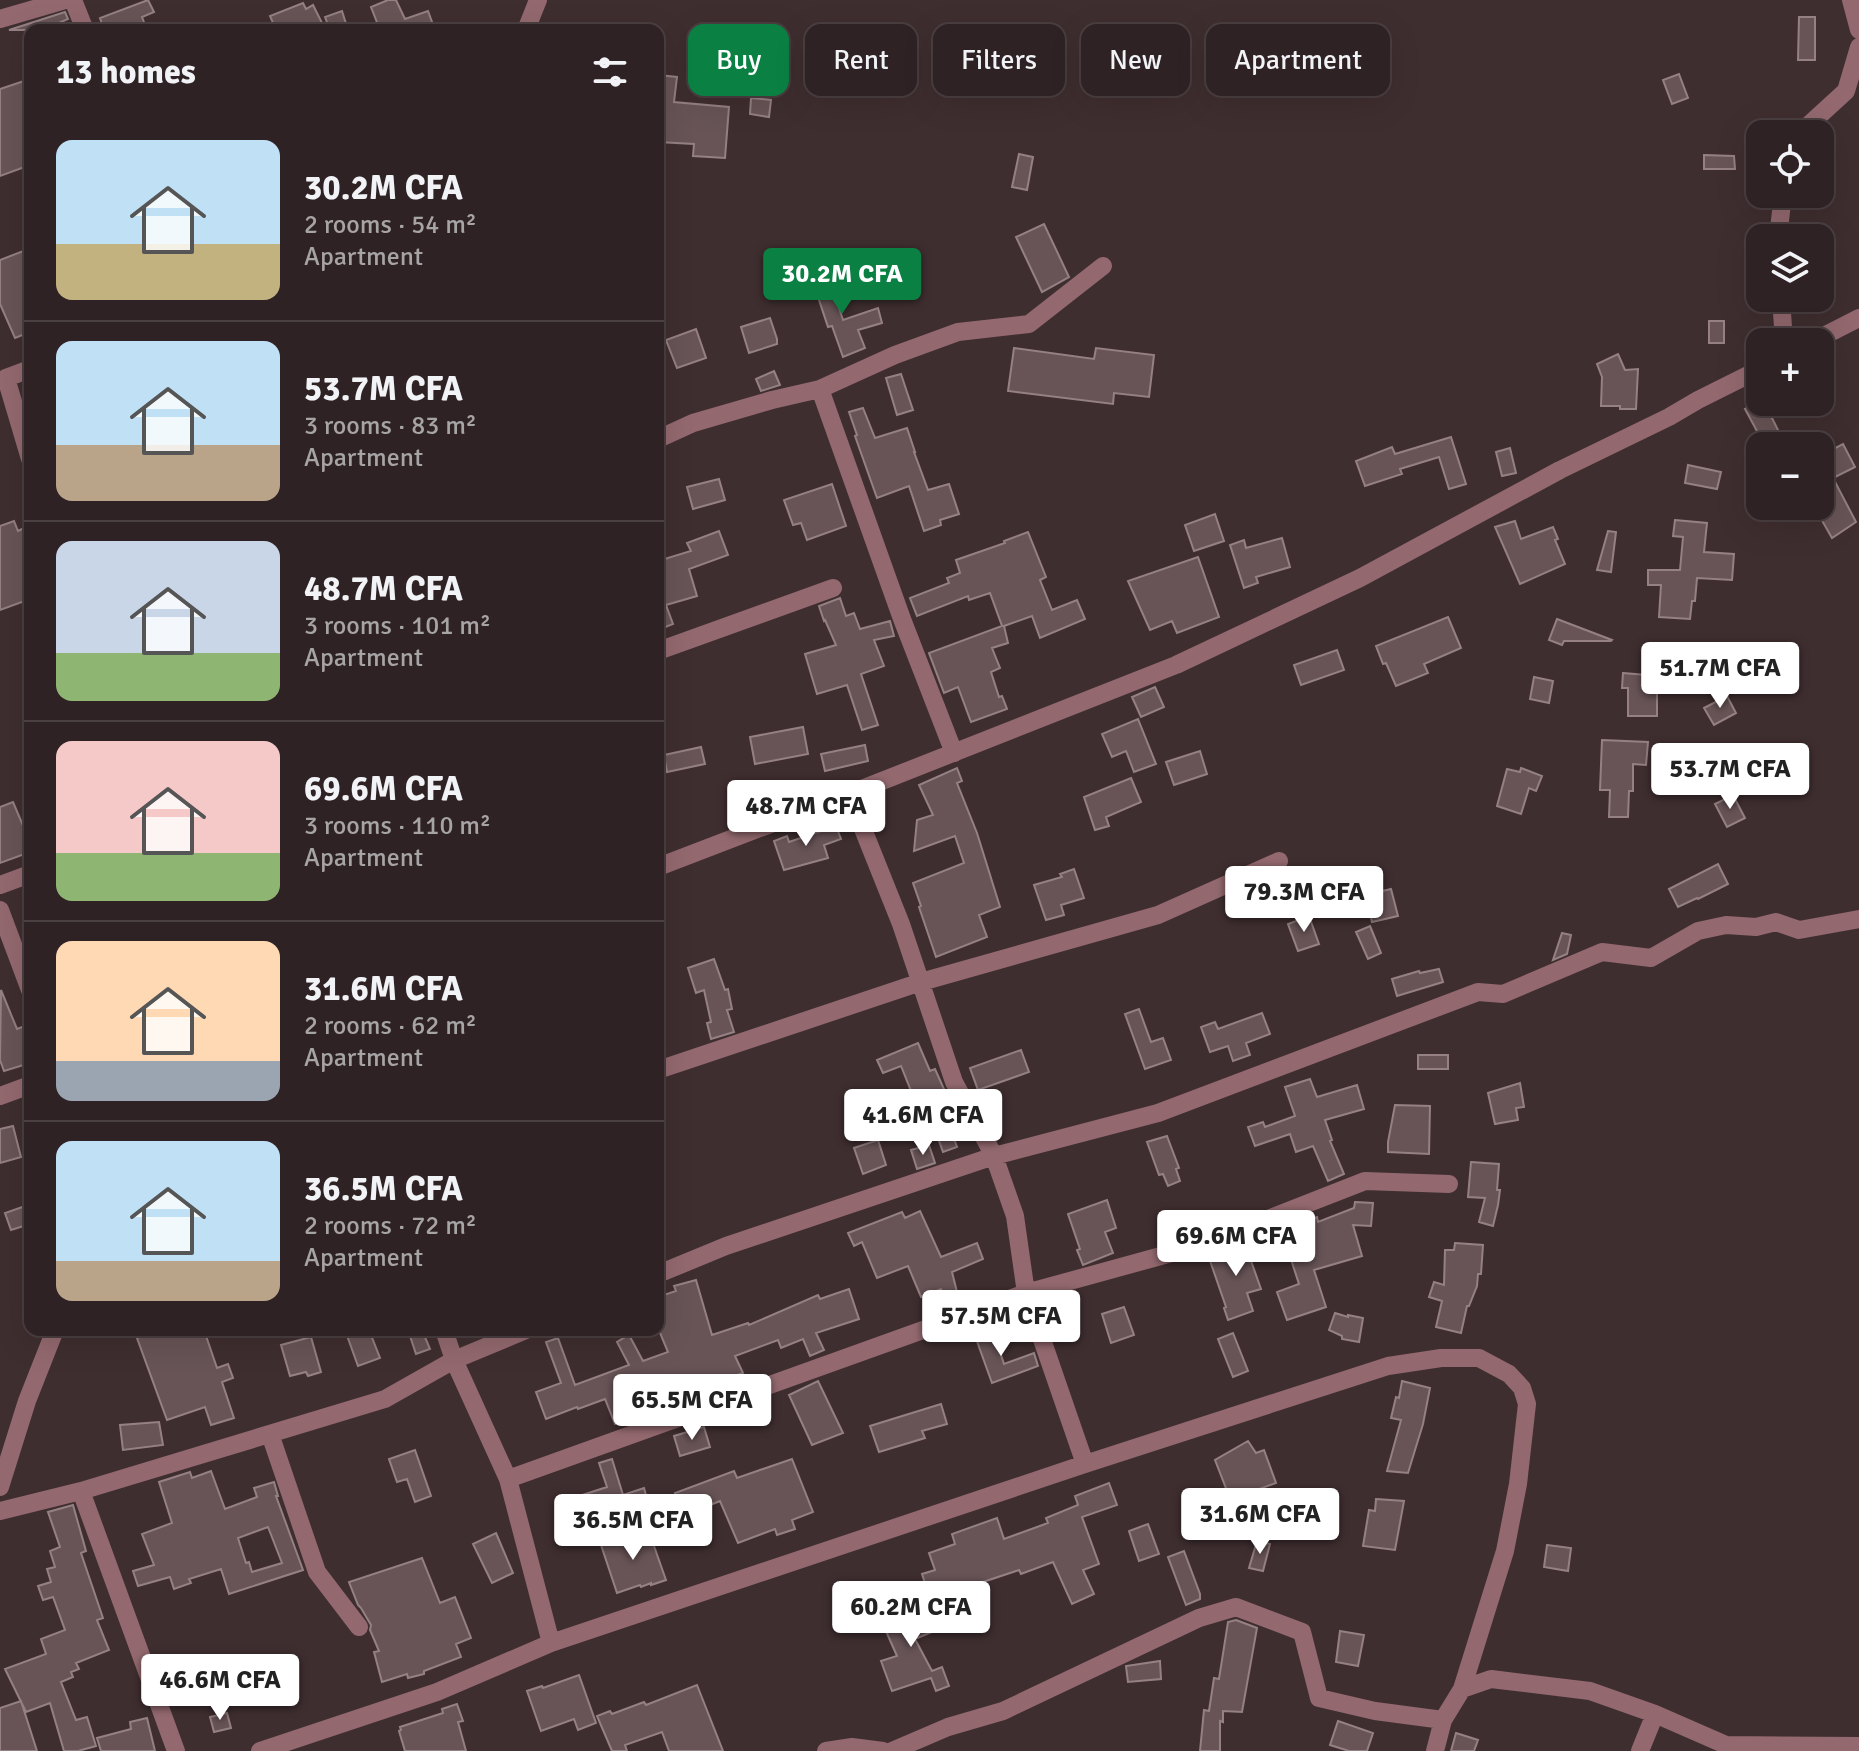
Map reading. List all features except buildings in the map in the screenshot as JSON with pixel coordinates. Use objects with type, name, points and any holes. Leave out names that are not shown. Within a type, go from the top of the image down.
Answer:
[{"type":"street","points":[[0,19],[65,0]]},
{"type":"street","points":[[73,0],[83,24]]},
{"type":"street","points":[[528,24],[538,0]]},
{"type":"street","points":[[1851,0],[1859,30]]},
{"type":"street","points":[[1814,120],[1846,91],[1859,47]]},
{"type":"street","points":[[664,436],[693,423],[820,389],[895,355],[958,332],[1029,324],[1103,266]]},
{"type":"street","points":[[1834,331],[1859,318]]},
{"type":"street","points":[[0,359],[3,379],[24,441]]},
{"type":"street","points":[[3,379],[24,371]]},
{"type":"street","points":[[664,865],[1176,665],[1345,585],[1560,470],[1746,376]]},
{"type":"street","points":[[820,389],[902,619],[954,753]]},
{"type":"street","points":[[664,649],[833,588]]},
{"type":"street","points":[[849,794],[901,924],[954,1082],[994,1156],[1015,1216],[1026,1293],[1085,1464]]},
{"type":"street","points":[[664,1068],[921,982],[1158,915],[1279,861]]},
{"type":"street","points":[[0,885],[24,876]]},
{"type":"street","points":[[0,910],[24,974]]},
{"type":"street","points":[[664,1272],[726,1246],[994,1156],[1158,1113],[1478,992],[1503,994],[1602,952],[1651,958],[1698,931],[1726,925],[1756,927],[1776,922],[1799,930],[1859,919]]},
{"type":"street","points":[[0,1096],[24,1087]]},
{"type":"street","points":[[508,1479],[1026,1293],[1201,1245],[1365,1181],[1449,1184]]},
{"type":"street","points":[[0,1487],[27,1401],[53,1336]]},
{"type":"street","points":[[446,1336],[508,1479],[551,1643]]},
{"type":"street","points":[[0,1511],[81,1491],[385,1399],[454,1360],[512,1336]]},
{"type":"street","points":[[260,1751],[437,1692],[551,1643],[1388,1366],[1441,1358],[1479,1358],[1509,1374],[1522,1388],[1527,1404],[1518,1484],[1505,1551],[1462,1689],[1443,1720],[1435,1751]]},
{"type":"street","points":[[270,1434],[317,1572],[359,1627]]},
{"type":"street","points":[[81,1491],[176,1751]]},
{"type":"street","points":[[892,1751],[948,1727],[1003,1711],[1199,1618],[1236,1607],[1302,1632],[1319,1698],[1375,1711],[1443,1720]]},
{"type":"street","points":[[1462,1689],[1491,1679],[1590,1691],[1655,1714],[1726,1745],[1859,1746]]},
{"type":"street","points":[[1640,1751],[1655,1714]]},
{"type":"street","points":[[826,1751],[852,1747],[883,1751]]}]
